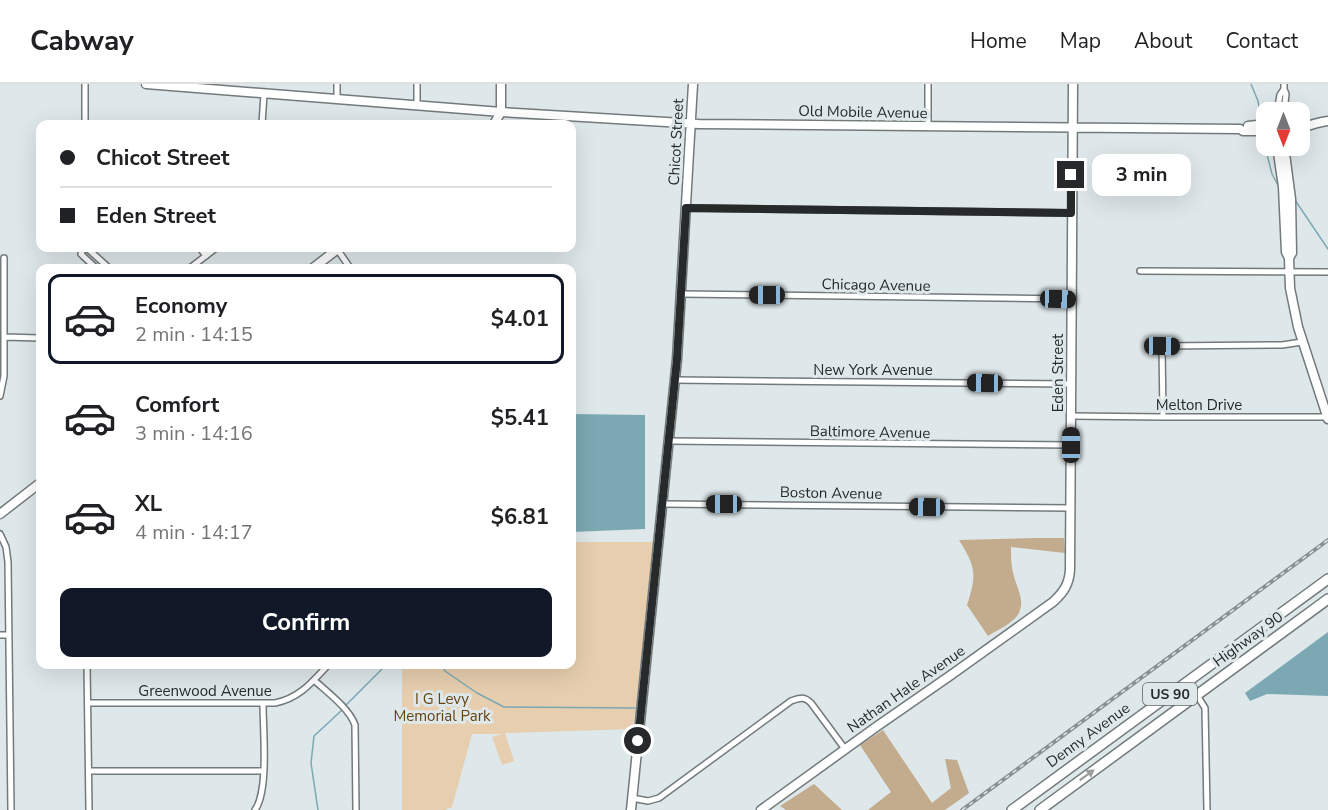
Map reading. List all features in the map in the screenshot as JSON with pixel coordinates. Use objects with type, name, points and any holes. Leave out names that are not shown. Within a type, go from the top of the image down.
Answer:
[{"type":"main road","name":"Old Mobile Avenue","points":[[146,84],[417,106],[691,123],[1256,131]]},
{"type":"main road","points":[[496,120],[501,112],[501,84]]},
{"type":"main road","name":"Chicot Street","points":[[631,810],[675,380],[693,84]]},
{"type":"main road","name":"Eden Street","points":[[1065,589],[1070,570],[1071,508],[1073,84]]},
{"type":"main road","points":[[1310,121],[1327,123]]},
{"type":"main road","points":[[1310,125],[1314,123]]},
{"type":"main road","name":"Old Mobile Avenue","points":[[1240,129],[1243,126],[1256,125]]},
{"type":"main road","points":[[1278,156],[1283,187],[1286,252],[1289,258],[1294,314],[1328,418]]},
{"type":"main road","points":[[1285,156],[1291,199],[1292,253],[1289,258]]},
{"type":"main road","points":[[318,264],[333,252]]},
{"type":"main road","points":[[0,514],[36,486]]},
{"type":"main road","name":"Denny Avenue","points":[[1012,810],[1328,579]]},
{"type":"main road","name":"Nathan Hale Avenue","points":[[761,810],[1045,608],[1065,589]]},
{"type":"main road","name":"Highway 90","points":[[1040,810],[1328,599]]},
{"type":"street","points":[[85,120],[86,84]]},
{"type":"street","points":[[337,84],[337,99]]},
{"type":"street","points":[[417,84],[417,106]]},
{"type":"street","points":[[928,84],[928,126]]},
{"type":"street","points":[[1279,102],[1284,86]]},
{"type":"street","points":[[1284,86],[1285,102]]},
{"type":"street","points":[[262,120],[264,94]]},
{"type":"street","points":[[686,208],[1071,213]]},
{"type":"street","points":[[81,252],[82,256],[91,264]]},
{"type":"street","points":[[91,252],[105,264]]},
{"type":"street","points":[[203,252],[206,256]]},
{"type":"street","points":[[195,264],[211,252]]},
{"type":"street","points":[[0,396],[4,376],[4,258]]},
{"type":"street","points":[[1140,271],[1328,272]]},
{"type":"street","name":"Chicago Avenue","points":[[681,294],[1071,299]]},
{"type":"street","points":[[4,337],[36,338]]},
{"type":"street","points":[[1163,417],[1162,346],[1292,345],[1302,342]]},
{"type":"street","name":"New York Avenue","points":[[675,380],[1071,384]]},
{"type":"street","name":"Melton Drive","points":[[1071,416],[1328,418]]},
{"type":"street","name":"Baltimore Avenue","points":[[669,441],[1071,445]]},
{"type":"street","name":"Boston Avenue","points":[[663,504],[1071,508]]},
{"type":"street","points":[[0,534],[6,548],[8,562],[11,810]]},
{"type":"street","points":[[0,635],[9,635]]},
{"type":"street","points":[[87,669],[89,810]]},
{"type":"street","name":"Greenwood Avenue","points":[[88,703],[275,703],[290,699],[302,692],[324,669]]},
{"type":"street","points":[[314,680],[353,719],[356,810]]},
{"type":"street","points":[[1188,681],[1205,708],[1207,810]]},
{"type":"street","points":[[632,798],[648,801],[659,798],[792,701],[804,698],[817,709],[845,749]]},
{"type":"street","points":[[255,810],[263,788],[263,704]]},
{"type":"street","points":[[89,771],[263,771]]},
{"type":"green space","name":"I G Levy Memorial Park","points":[[576,542],[655,542],[633,729],[505,733],[514,761],[502,765],[492,737],[502,734],[472,734],[452,807],[445,810],[402,810],[402,669],[576,669]]},
{"type":"shaded area","points":[[1064,538],[1065,553],[1011,547],[1012,569],[1021,599],[1021,608],[1013,620],[988,636],[967,605],[973,571],[969,557],[959,540]]},
{"type":"shaded area","points":[[883,730],[932,803],[951,788],[945,759],[957,760],[969,793],[945,810],[868,810],[891,792],[860,745]]},
{"type":"shaded area","points":[[814,784],[842,810],[786,810],[780,806]]},
{"type":"water","points":[[576,414],[645,415],[645,529],[576,532]]},
{"type":"water","points":[[1328,632],[1328,696],[1267,694],[1250,701],[1245,693]]},
{"type":"waterway","points":[[1251,84],[1258,102]]},
{"type":"waterway","points":[[1267,156],[1272,174],[1279,187]]},
{"type":"waterway","points":[[1295,200],[1328,249]]},
{"type":"waterway","points":[[345,706],[382,669]]},
{"type":"waterway","points":[[444,669],[477,693],[504,707],[635,708]]},
{"type":"waterway","points":[[318,810],[311,763],[314,736],[342,710]]},
{"type":"railway","points":[[962,810],[1328,540]]},
{"type":"route","points":[[638,741],[677,359],[686,208],[1071,213],[1071,175]]}]
